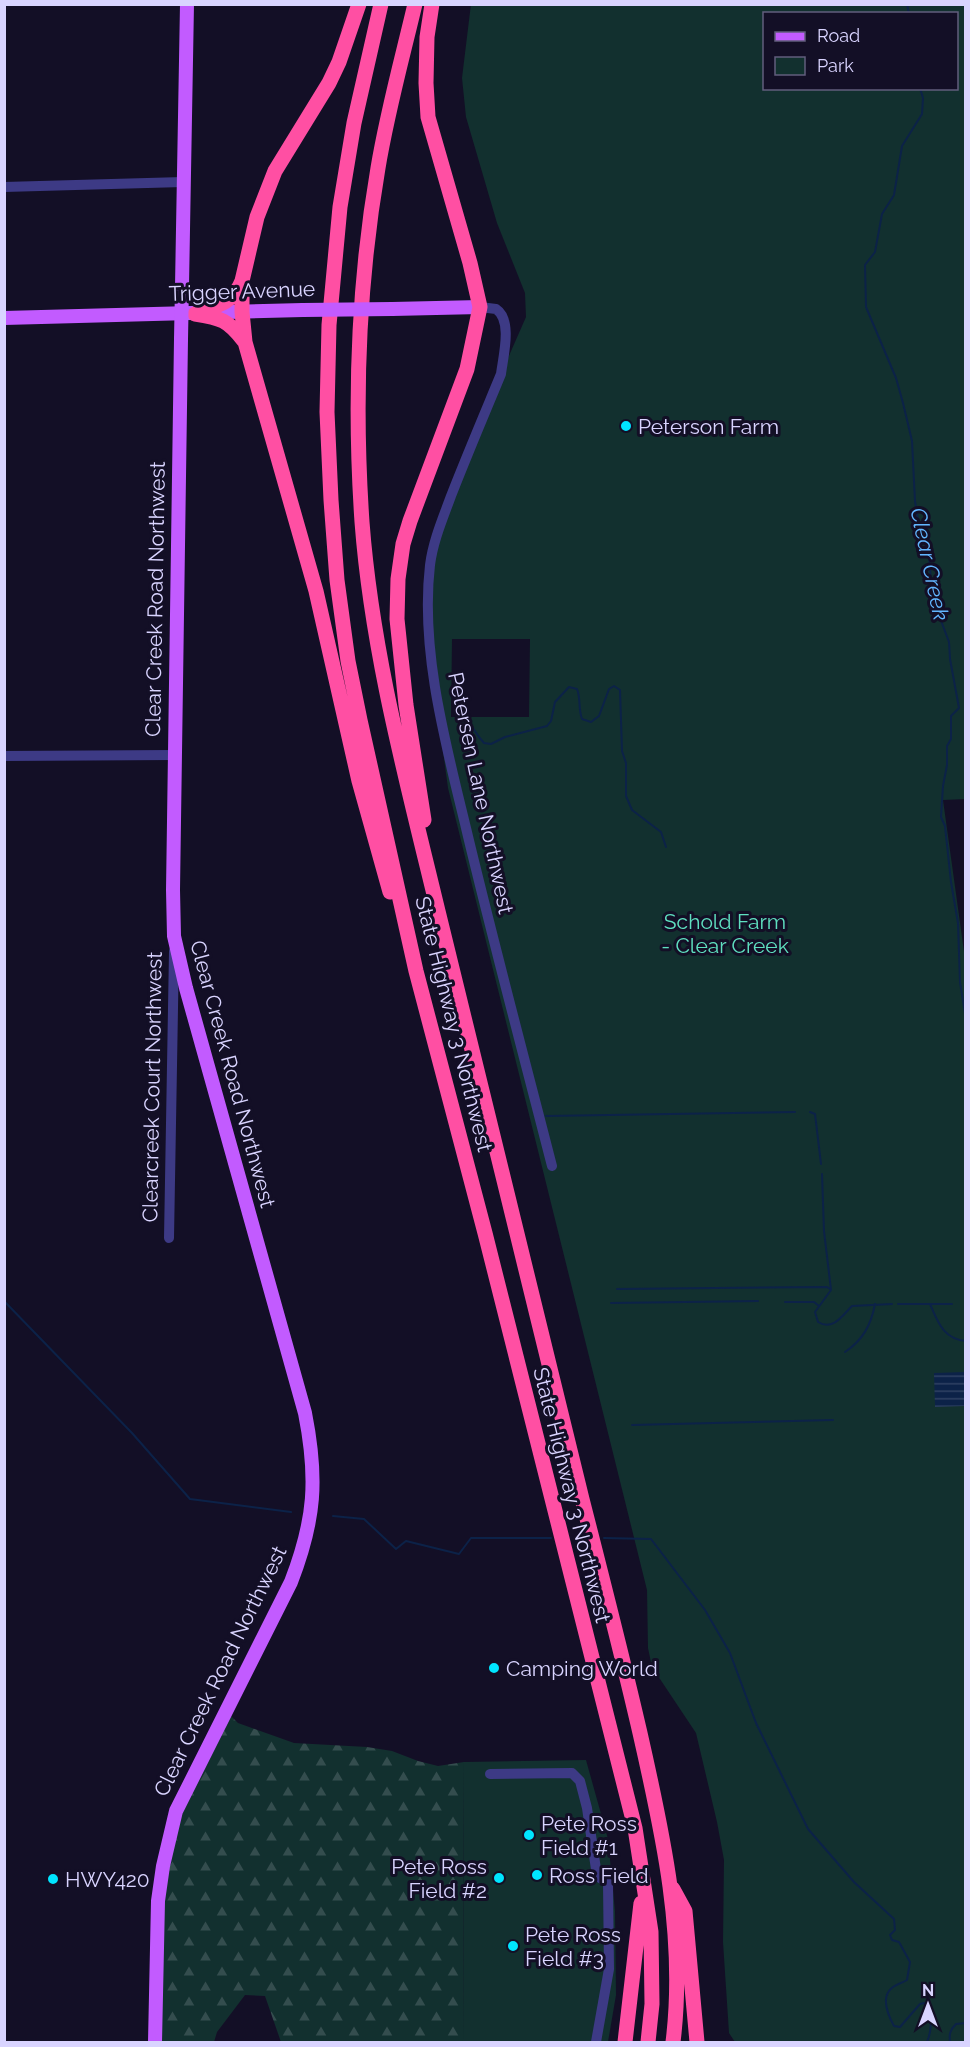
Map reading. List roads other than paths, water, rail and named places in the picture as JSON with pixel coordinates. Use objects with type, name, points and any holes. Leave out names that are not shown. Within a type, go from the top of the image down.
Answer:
[{"type":"highway","points":[[359,4],[347,42],[329,83],[275,171],[264,197],[242,281],[242,312],[245,342],[316,591],[359,781],[376,845],[416,971]]},
{"type":"highway","name":"State Highway 3 Northwest","points":[[381,4],[357,112],[340,207],[329,326],[327,412],[333,540],[348,661],[416,971],[485,1233],[635,1828],[650,1914],[652,2004],[648,2043]]},
{"type":"highway","name":"State Highway 3 Northwest","points":[[415,4],[379,160],[362,291],[358,413],[362,517],[374,623],[391,722],[658,1809],[670,1883],[677,1974],[673,2043]]},
{"type":"highway","points":[[432,4],[426,74],[428,117],[470,262],[480,307],[467,369],[403,544],[396,593],[406,705],[439,917]]},
{"type":"highway","points":[[195,314],[224,304],[234,296],[242,281]]},
{"type":"highway","points":[[195,314],[226,320],[245,342]]},
{"type":"highway","points":[[626,2043],[639,1934],[642,1873]]},
{"type":"highway","points":[[670,1883],[685,1911],[697,2043]]},
{"type":"main road","name":"Clear Creek Road Northwest","points":[[155,2043],[158,1901],[163,1866],[176,1811],[291,1582],[309,1527],[314,1478],[305,1413],[186,988],[174,936],[174,755],[187,4]]},
{"type":"main road","name":"Trigger Avenue","points":[[4,318],[480,307]]},
{"type":"street","points":[[4,187],[183,182]]},
{"type":"street","name":"Petersen Lane Northwest","points":[[480,307],[496,309],[504,317],[501,374],[438,533],[430,563],[430,636],[435,681],[448,752],[482,895],[552,1166]]},
{"type":"street","points":[[4,756],[174,755]]},
{"type":"street","name":"Clearcreek Court Northwest","points":[[169,1238],[174,936]]},
{"type":"street","points":[[489,1774],[572,1773],[580,1781],[587,1808],[597,1876],[608,1883],[609,1969],[596,2043]]},
{"type":"water","points":[[965,1372],[965,1406],[935,1407],[934,1373]]},
{"type":"waterway","name":"Clear Creek","points":[[907,4],[909,12]]},
{"type":"waterway","name":"Clear Creek","points":[[921,90],[923,98],[922,114],[902,146],[894,195],[882,214],[875,252],[865,265],[866,307],[896,378],[912,441],[915,501],[919,527],[929,556],[931,581],[940,593],[937,610],[949,642],[959,708],[951,716],[951,739],[947,746],[941,817],[945,826],[958,923],[960,982],[966,1020]]},
{"type":"waterway","points":[[463,713],[484,743],[491,744],[505,737],[547,726],[551,721],[555,702],[569,687],[577,689],[582,719],[591,722],[599,716],[609,689],[614,686],[620,690],[622,751],[626,763],[626,796],[632,810],[661,832],[666,847]]},
{"type":"waterway","points":[[546,1116],[795,1112]]},
{"type":"waterway","points":[[810,1112],[815,1114],[821,1164]]},
{"type":"waterway","points":[[822,1174],[824,1231],[831,1290],[815,1312],[818,1322],[833,1324],[852,1306],[892,1304]]},
{"type":"waterway","points":[[617,1289],[827,1287],[830,1289]]},
{"type":"waterway","points":[[4,1301],[132,1433],[190,1499],[291,1512]]},
{"type":"waterway","points":[[611,1303],[758,1301]]},
{"type":"waterway","points":[[785,1302],[814,1302],[819,1306]]},
{"type":"waterway","points":[[845,1352],[865,1331],[875,1304]]},
{"type":"waterway","points":[[898,1304],[952,1304]]},
{"type":"waterway","points":[[930,1304],[942,1328],[952,1337],[966,1341]]},
{"type":"waterway","points":[[632,1425],[833,1420]]},
{"type":"waterway","points":[[333,1516],[364,1519],[396,1549],[406,1541],[459,1554],[471,1538],[551,1538]]},
{"type":"waterway","points":[[604,1538],[651,1539],[705,1610],[730,1653],[756,1723],[808,1829],[854,1882],[894,1919],[895,1930],[890,1935],[892,1940],[899,1942],[910,1962],[907,1980],[893,1987],[887,1995],[888,2011],[894,2026],[900,2027],[920,2004],[924,2003],[931,2022],[927,2042]]},
{"type":"waterway","name":"Clear Creek","points":[[950,2042],[950,2032],[954,2026],[966,2023]]},
{"type":"place","name":"Peterson Farm","points":[[626,426]]},
{"type":"place","name":"Camping World","points":[[494,1668]]},
{"type":"place","name":"Pete Ross Field #1","points":[[529,1835]]},
{"type":"place","name":"Ross Field","points":[[537,1875]]},
{"type":"place","name":"Pete Ross Field #2","points":[[499,1878]]},
{"type":"place","name":"HWY420","points":[[53,1879]]},
{"type":"place","name":"Pete Ross Field #3","points":[[513,1946]]},
{"type":"park label","name":"Schold Farm - Clear Creek","points":[[725,933]]}]
